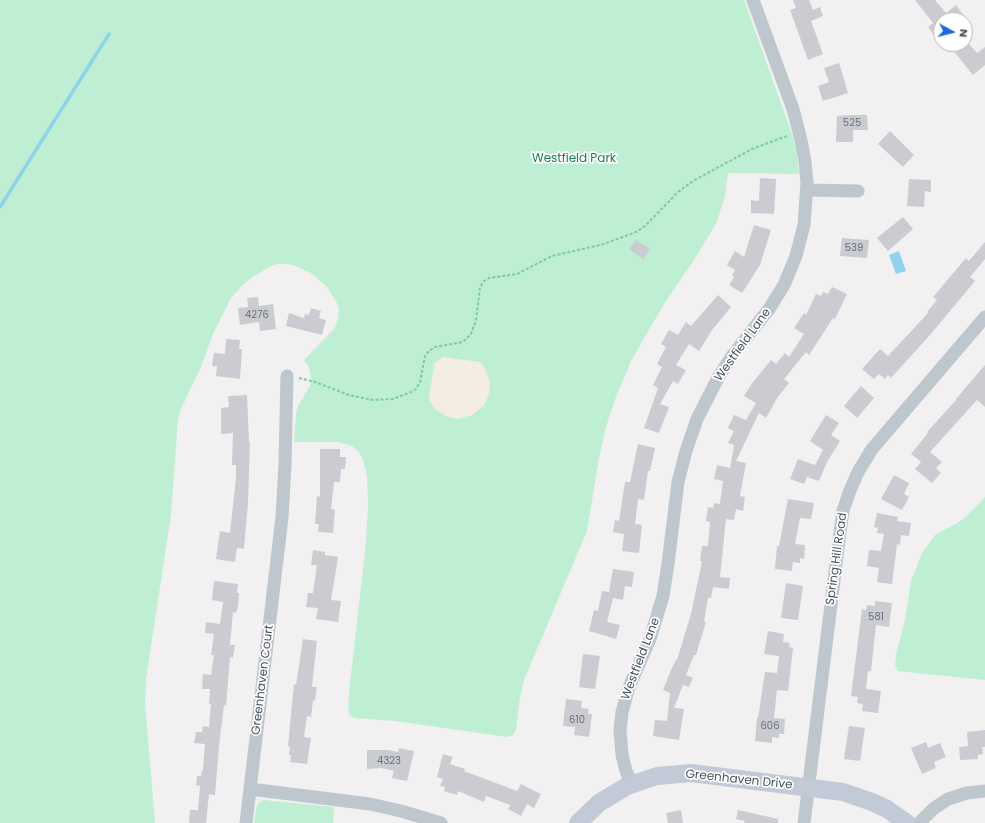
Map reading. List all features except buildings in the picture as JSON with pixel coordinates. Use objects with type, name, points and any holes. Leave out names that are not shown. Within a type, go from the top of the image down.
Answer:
[{"type":"street","name":"Westfield Lane","points":[[632,784],[622,754],[620,730],[622,712],[630,687],[650,639],[663,596],[678,482],[686,451],[697,419],[719,376],[732,356],[769,309],[788,278],[803,231],[807,190],[805,162],[800,133],[793,109],[753,0]]},
{"type":"street","points":[[807,190],[858,191]]},
{"type":"street","name":"Spring Hill Road","points":[[804,823],[840,532],[843,511],[849,492],[858,472],[872,449],[985,317]]},
{"type":"street","name":"Greenhaven Court","points":[[246,823],[282,517],[287,376]]},
{"type":"street","name":"Greenhaven Drive","points":[[578,823],[599,803],[632,784],[662,776],[691,773],[842,792],[865,799],[886,809],[907,823]]},
{"type":"street","points":[[250,789],[370,804],[401,811],[441,823]]},
{"type":"street","points":[[919,823],[933,809],[948,799],[966,793],[985,791]]},
{"type":"path","points":[[287,376],[315,382],[349,395],[363,398],[386,400],[405,395],[417,387],[420,382],[425,356],[429,351],[435,347],[463,342],[471,334],[476,320],[480,287],[484,280],[517,274],[552,256],[604,244],[636,232],[645,226],[678,192],[693,181],[752,149],[772,141],[800,133]]},
{"type":"green space","name":"Westfield Park","points":[[0,0],[744,0],[791,131],[796,149],[799,174],[728,173],[725,196],[717,222],[696,257],[664,304],[631,361],[616,397],[606,427],[599,458],[587,531],[524,680],[520,697],[516,730],[513,735],[507,737],[395,721],[354,718],[349,715],[348,701],[366,542],[368,505],[367,476],[363,459],[358,451],[352,446],[338,442],[294,442],[298,406],[310,386],[311,379],[309,367],[304,360],[334,329],[338,320],[339,308],[326,286],[311,273],[293,265],[278,264],[269,267],[251,278],[231,298],[214,332],[200,369],[181,409],[178,419],[171,515],[146,679],[145,703],[155,823],[0,823]]},
{"type":"green space","points":[[985,497],[985,680],[898,671],[895,665],[896,655],[905,620],[911,581],[922,553],[935,535],[966,517]]},
{"type":"green space","points":[[264,800],[334,807],[333,823],[254,823],[257,806]]},
{"type":"sand","points":[[443,357],[480,362],[486,371],[490,382],[489,394],[484,405],[472,415],[458,419],[446,416],[435,409],[429,400],[434,364]]},
{"type":"water","points":[[899,251],[906,271],[896,274],[889,255]]},
{"type":"waterway","points":[[0,207],[109,34]]}]
